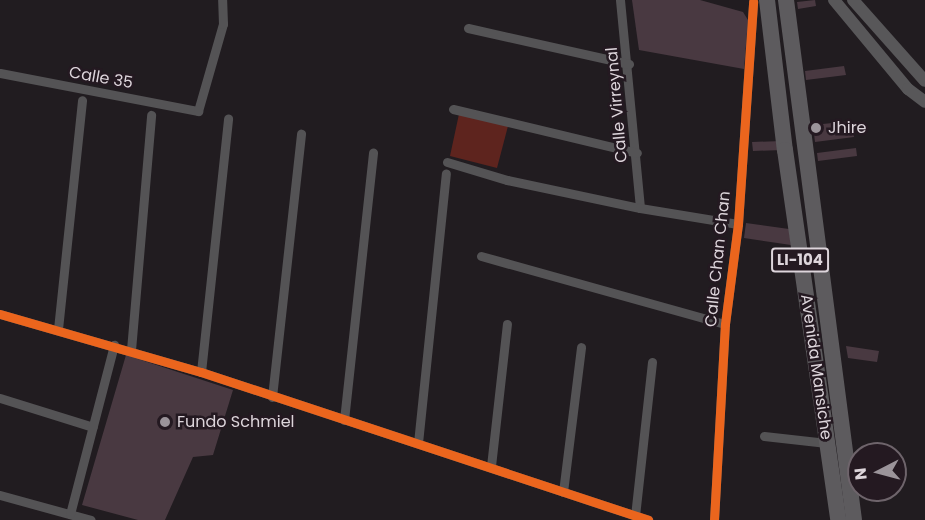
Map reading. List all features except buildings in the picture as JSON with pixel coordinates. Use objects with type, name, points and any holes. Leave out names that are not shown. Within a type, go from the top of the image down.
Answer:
[{"type":"highway","name":"Avenida Mansiche","points":[[756,0],[785,150],[827,443],[839,470],[854,520]]},
{"type":"highway","name":"Avenida Mansiche","points":[[786,0],[825,310],[839,470],[838,520]]},
{"type":"highway","points":[[785,150],[804,149]]},
{"type":"highway","points":[[808,312],[825,310]]},
{"type":"main road","points":[[834,0],[908,89],[925,102]]},
{"type":"main road","points":[[853,0],[925,81]]},
{"type":"street","name":"Calle 35","points":[[0,73],[198,111],[224,24],[222,0]]},
{"type":"street","name":"Calle Virreynal","points":[[620,0],[629,64],[640,208]]},
{"type":"street","name":"Calle Chan Chan","points":[[714,520],[725,324],[738,224],[756,0]]},
{"type":"street","points":[[468,28],[629,64]]},
{"type":"street","points":[[58,328],[82,100]]},
{"type":"street","points":[[453,109],[637,153]]},
{"type":"street","points":[[130,350],[151,116]]},
{"type":"street","points":[[201,372],[228,118]]},
{"type":"street","points":[[272,397],[301,134]]},
{"type":"street","points":[[344,420],[373,153]]},
{"type":"street","points":[[447,162],[507,180],[640,208],[738,224]]},
{"type":"street","points":[[418,443],[446,173]]},
{"type":"street","points":[[481,255],[725,324]]},
{"type":"street","points":[[0,314],[58,328],[201,372],[272,397],[491,466],[648,520]]},
{"type":"street","points":[[491,466],[507,324]]},
{"type":"street","points":[[70,514],[114,345]]},
{"type":"street","points":[[563,492],[581,347]]},
{"type":"street","points":[[635,516],[651,362]]},
{"type":"street","points":[[0,398],[93,427]]},
{"type":"street","points":[[764,436],[827,443]]},
{"type":"street","points":[[0,495],[91,520]]},
{"type":"shaded area","points":[[459,114],[508,126],[497,168],[450,156]]},
{"type":"cycle path","points":[[714,520],[725,324],[738,224],[753,2]]},
{"type":"cycle path","points":[[0,314],[201,372],[648,520]]},
{"type":"place","name":"Jhire","points":[[816,128]]},
{"type":"place","name":"Fundo Schmiel","points":[[165,422]]}]
